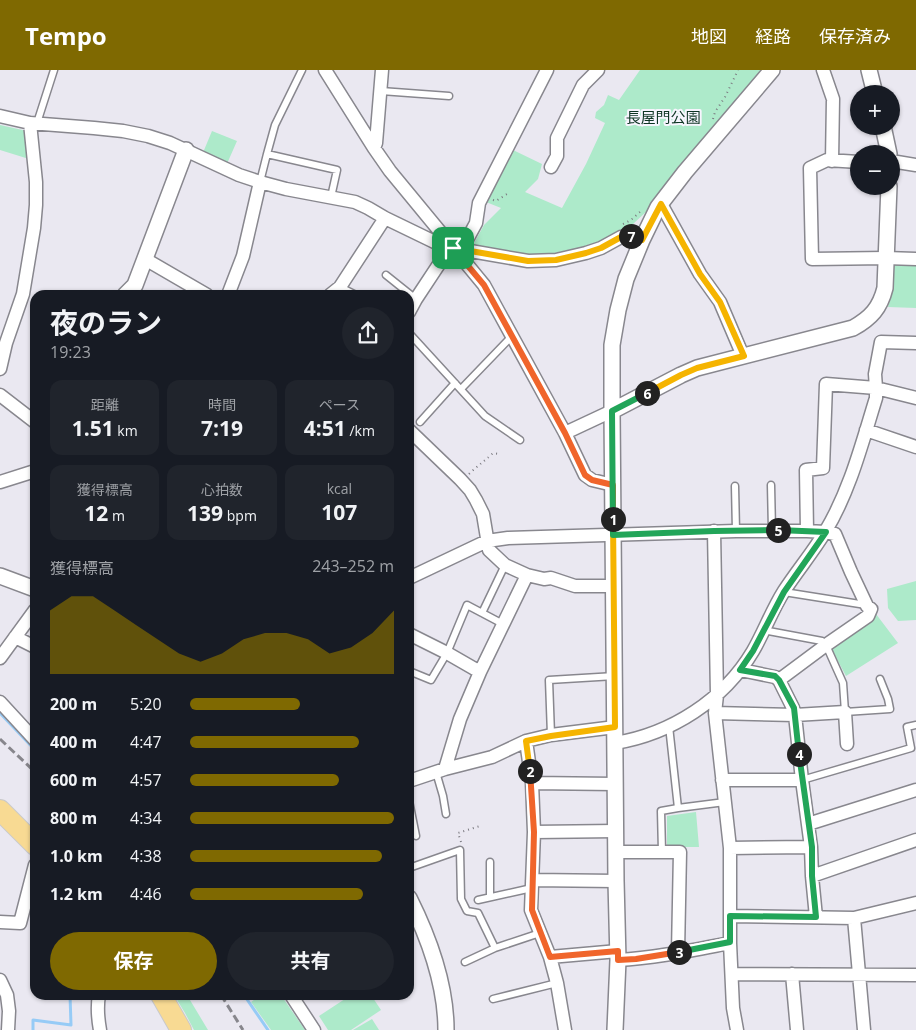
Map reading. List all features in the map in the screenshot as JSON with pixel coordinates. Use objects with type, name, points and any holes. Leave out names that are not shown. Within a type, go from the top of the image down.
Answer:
[{"type":"main road","points":[[0,810],[30,840]]},
{"type":"main road","points":[[163,1000],[177,1028]]},
{"type":"street","points":[[325,70],[390,171],[484,285],[565,433],[585,475],[592,480],[613,485]]},
{"type":"street","points":[[374,148],[382,70]]},
{"type":"street","points":[[414,303],[476,223],[479,203],[547,70]]},
{"type":"street","points":[[551,167],[557,156],[557,138],[583,85],[598,70]]},
{"type":"street","points":[[615,1030],[618,956],[612,345],[626,280],[642,240],[653,205],[685,172],[772,70]]},
{"type":"street","points":[[823,70],[833,99],[832,161]]},
{"type":"street","points":[[868,70],[872,85]]},
{"type":"street","points":[[0,116],[33,124],[94,128],[148,136],[170,143],[240,175],[260,182],[355,202],[385,218],[455,248],[528,261],[556,260],[601,248],[621,237],[631,236],[642,240]]},
{"type":"street","points":[[0,369],[6,343],[29,295],[36,204],[33,124]]},
{"type":"street","points":[[130,290],[135,285],[186,150]]},
{"type":"street","points":[[850,162],[827,160],[810,168],[812,260],[916,259]]},
{"type":"street","points":[[900,162],[916,165]]},
{"type":"street","points":[[230,290],[242,256],[260,182]]},
{"type":"street","points":[[565,433],[697,368],[853,328],[866,321],[882,300],[889,195]]},
{"type":"street","points":[[653,205],[720,302],[744,356]]},
{"type":"street","points":[[336,290],[385,218]]},
{"type":"street","points":[[145,259],[198,290]]},
{"type":"street","points":[[615,743],[632,740],[669,726],[704,706],[740,670],[753,651],[784,592],[826,532],[845,492],[876,398],[875,374],[881,342],[916,343]]},
{"type":"street","points":[[807,531],[806,470],[822,468],[826,384],[876,388],[916,398]]},
{"type":"street","points":[[0,395],[30,418]]},
{"type":"street","points":[[866,430],[916,447]]},
{"type":"street","points":[[414,435],[461,481],[476,500],[482,514],[489,550],[505,565],[527,575],[544,579],[551,578],[575,586],[614,586]]},
{"type":"street","points":[[0,482],[30,473]]},
{"type":"street","points":[[414,576],[487,541],[508,538],[772,530],[834,534],[867,606],[871,609],[868,616],[779,680]]},
{"type":"street","points":[[714,531],[717,695],[715,713],[730,848],[730,942],[733,1008],[737,1030]]},
{"type":"street","points":[[441,771],[480,672],[527,575]]},
{"type":"street","points":[[0,576],[30,588]]},
{"type":"street","points":[[0,658],[30,617]]},
{"type":"street","points":[[414,636],[480,672]]},
{"type":"street","points":[[15,637],[30,644]]},
{"type":"street","points":[[740,670],[775,676],[794,708],[812,847],[812,876],[816,917]]},
{"type":"street","points":[[0,702],[30,731]]},
{"type":"street","points":[[715,713],[795,715],[845,712],[847,744]]},
{"type":"street","points":[[414,779],[492,757],[526,741],[615,727]]},
{"type":"street","points":[[526,741],[532,783],[534,832],[532,910],[550,957],[557,983],[565,1030]]},
{"type":"street","points":[[722,780],[802,780]]},
{"type":"street","points":[[532,783],[615,784]]},
{"type":"street","points":[[808,824],[916,790]]},
{"type":"street","points":[[534,832],[616,831]]},
{"type":"street","points":[[812,876],[916,840]]},
{"type":"street","points":[[730,848],[812,847]]},
{"type":"street","points":[[616,852],[680,852],[678,952]]},
{"type":"street","points":[[532,884],[616,881]]},
{"type":"street","points":[[0,922],[20,923],[30,884]]},
{"type":"street","points":[[730,916],[854,918],[916,903]]},
{"type":"street","points":[[414,908],[434,959],[443,993],[446,1030]]},
{"type":"street","points":[[854,918],[864,1030]]},
{"type":"street","points":[[550,957],[618,956],[636,959],[730,942]]},
{"type":"street","points":[[732,974],[916,975]]},
{"type":"street","points":[[792,974],[797,1030]]},
{"type":"street","points":[[0,980],[7,995],[9,1011],[8,1030]]},
{"type":"street","points":[[98,1000],[100,1030]]},
{"type":"street","points":[[294,1000],[314,1030]]},
{"type":"lane","points":[[33,124],[54,70]]},
{"type":"lane","points":[[260,182],[275,125],[302,70]]},
{"type":"lane","points":[[381,91],[450,96]]},
{"type":"lane","points":[[266,154],[337,170],[331,197]]},
{"type":"lane","points":[[386,275],[405,290]]},
{"type":"lane","points":[[340,287],[346,290]]},
{"type":"lane","points":[[461,389],[512,336]]},
{"type":"lane","points":[[414,338],[485,416],[520,440]]},
{"type":"lane","points":[[420,422],[455,383]]},
{"type":"lane","points":[[771,484],[772,530]]},
{"type":"lane","points":[[735,486],[736,531]]},
{"type":"lane","points":[[482,613],[505,565]]},
{"type":"lane","points":[[784,592],[867,606]]},
{"type":"lane","points":[[414,673],[431,680],[447,653],[467,605],[503,624]]},
{"type":"lane","points":[[763,630],[822,642],[826,645],[843,683],[845,712],[890,709],[880,679]]},
{"type":"lane","points":[[551,736],[550,680],[615,676]]},
{"type":"lane","points":[[802,780],[911,748],[907,728],[916,725]]},
{"type":"lane","points":[[669,726],[678,808]]},
{"type":"lane","points":[[441,771],[446,814]]},
{"type":"lane","points":[[662,852],[661,811],[725,802]]},
{"type":"lane","points":[[414,826],[416,836]]},
{"type":"lane","points":[[414,866],[460,850],[461,899],[467,911],[478,913],[495,948]]},
{"type":"lane","points":[[490,862],[490,897]]},
{"type":"lane","points":[[478,900],[532,884]]},
{"type":"lane","points":[[465,962],[495,948],[540,933]]},
{"type":"lane","points":[[493,999],[557,983]]},
{"type":"path","points":[[712,124],[715,112],[725,97],[738,70]]},
{"type":"path","points":[[502,197],[510,192]]},
{"type":"path","points":[[623,224],[653,205]]},
{"type":"path","points":[[461,481],[480,462],[486,460],[493,453],[499,454]]},
{"type":"path","points":[[460,850],[462,846],[458,833],[480,826]]},
{"type":"green space","name":"長屋門公園","points":[[640,70],[765,70],[647,211],[633,224],[606,239],[554,253],[529,255],[473,245],[484,225],[501,208],[486,202],[513,150],[542,164],[538,179],[525,192],[562,208],[586,164],[605,123],[595,118],[596,112],[604,105],[608,95],[619,100]]},
{"type":"green space","points":[[0,125],[27,131],[29,159],[0,150]]},
{"type":"green space","points":[[212,131],[237,141],[226,166],[202,155]]},
{"type":"green space","points":[[894,262],[916,263],[916,308],[888,307],[893,290]]},
{"type":"green space","points":[[916,581],[916,620],[898,621],[888,608],[887,589]]},
{"type":"green space","points":[[876,614],[898,643],[846,676],[831,648]]},
{"type":"green space","points":[[696,812],[699,847],[667,847],[667,816]]},
{"type":"green space","points":[[177,1000],[190,1000],[208,1030],[194,1030]]},
{"type":"green space","points":[[254,1000],[284,1000],[305,1030],[271,1030],[251,1002]]},
{"type":"green space","points":[[343,1000],[374,1000],[381,1010],[351,1030],[328,1030],[319,1016]]},
{"type":"green space","points":[[372,1019],[379,1030],[353,1030]]},
{"type":"waterway","points":[[0,713],[30,745]]},
{"type":"waterway","points":[[33,1030],[33,1020],[71,1025],[70,1000]]},
{"type":"waterway","points":[[247,1000],[268,1030]]},
{"type":"railway","points":[[0,739],[30,767]]},
{"type":"railway","points":[[224,1000],[243,1030]]},
{"type":"route","points":[[453,248],[484,285],[565,433],[585,475],[592,480],[613,485],[613,535],[615,676],[615,727],[526,741],[532,783],[534,832],[532,910],[550,957],[618,951],[618,960],[636,959],[730,942],[730,916],[816,917],[812,876],[812,847],[794,708],[775,676],[740,670],[753,651],[784,592],[826,532],[772,530],[613,535],[612,411],[697,368],[744,356],[720,302],[700,274],[661,204],[642,240],[631,236],[621,237],[601,248],[556,260],[528,261],[453,248]]}]
